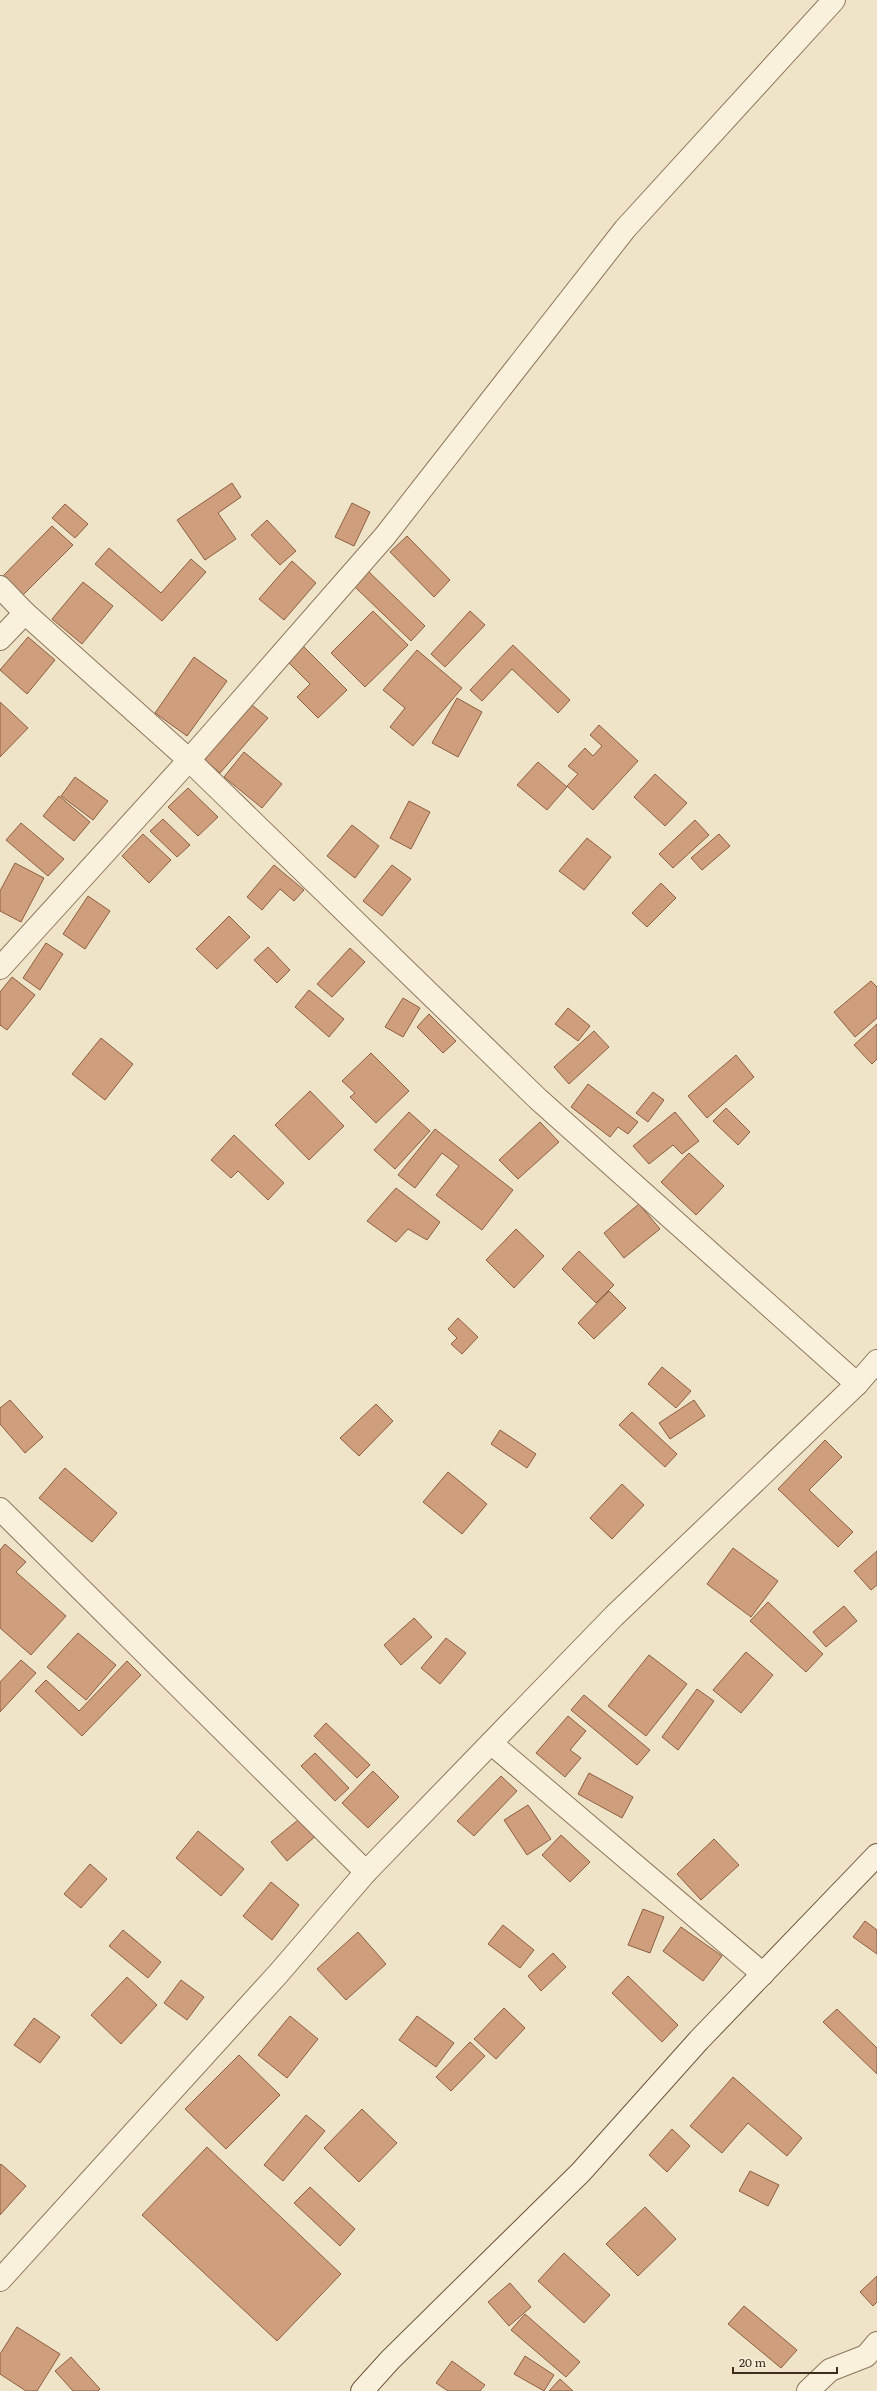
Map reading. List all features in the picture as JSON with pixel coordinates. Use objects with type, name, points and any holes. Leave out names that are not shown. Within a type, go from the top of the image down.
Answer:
[{"type":"street","points":[[0,968],[189,760],[385,536],[625,229],[834,0]]},
{"type":"street","points":[[0,587],[25,613],[189,760],[538,1099],[857,1384]]},
{"type":"street","points":[[0,640],[25,613]]},
{"type":"street","points":[[0,2280],[262,1991],[366,1872],[614,1616],[857,1384],[877,1361]]},
{"type":"street","points":[[0,1509],[366,1872]]},
{"type":"street","points":[[491,1744],[763,1974]]},
{"type":"street","points":[[362,2391],[390,2360],[581,2172],[699,2040],[877,1855]]},
{"type":"street","points":[[808,2391],[830,2370],[873,2353]]},
{"type":"building","points":[[232,483],[241,497],[218,513],[236,539],[205,560],[177,520]]},
{"type":"building","points":[[352,503],[370,512],[354,546],[335,537]]},
{"type":"building","points":[[65,504],[88,524],[75,538],[52,518]]},
{"type":"building","points":[[267,520],[296,551],[280,565],[251,535]]},
{"type":"building","points":[[52,526],[73,545],[22,596],[2,577]]},
{"type":"building","points":[[407,536],[450,580],[434,597],[390,552]]},
{"type":"building","points":[[109,548],[161,593],[191,559],[206,572],[162,621],[95,564]]},
{"type":"building","points":[[292,561],[316,583],[284,620],[259,599]]},
{"type":"building","points":[[368,571],[425,626],[411,641],[354,586]]},
{"type":"building","points":[[83,582],[113,606],[82,644],[52,619]]},
{"type":"building","points":[[373,611],[408,645],[365,687],[331,653]]},
{"type":"building","points":[[470,611],[485,625],[445,667],[431,654]]},
{"type":"building","points":[[28,637],[55,660],[27,694],[0,670]]},
{"type":"building","points":[[300,643],[347,690],[318,718],[297,697],[310,684],[284,658]]},
{"type":"building","points":[[513,645],[570,700],[558,713],[512,669],[482,701],[470,690]]},
{"type":"building","points":[[417,650],[462,688],[413,746],[390,727],[405,708],[383,690]]},
{"type":"building","points":[[194,657],[227,681],[187,736],[155,713]]},
{"type":"building","points":[[457,698],[482,712],[458,757],[432,743]]},
{"type":"building","points":[[0,702],[28,728],[0,757]]},
{"type":"building","points":[[252,705],[268,718],[220,773],[204,759]]},
{"type":"building","points":[[599,725],[638,761],[593,810],[567,786],[578,774],[568,766],[585,748],[593,756],[602,746],[590,735]]},
{"type":"building","points":[[244,752],[282,784],[262,808],[224,777]]},
{"type":"building","points":[[538,762],[567,787],[547,810],[517,785]]},
{"type":"building","points":[[655,774],[687,803],[665,826],[634,797]]},
{"type":"building","points":[[75,777],[108,801],[93,820],[61,796]]},
{"type":"building","points":[[188,788],[218,817],[198,836],[168,807]]},
{"type":"building","points":[[59,796],[90,822],[74,841],[43,816]]},
{"type":"building","points":[[409,801],[430,812],[411,849],[390,838]]},
{"type":"building","points":[[163,819],[190,845],[177,857],[150,831]]},
{"type":"building","points":[[695,820],[709,835],[673,868],[659,854]]},
{"type":"building","points":[[21,823],[64,859],[48,876],[6,840]]},
{"type":"building","points":[[352,825],[379,846],[355,878],[327,856]]},
{"type":"building","points":[[143,834],[171,860],[149,883],[122,856]]},
{"type":"building","points":[[719,834],[730,846],[702,870],[691,858]]},
{"type":"building","points":[[587,838],[611,857],[584,890],[559,871]]},
{"type":"building","points":[[15,863],[44,878],[21,922],[0,911],[0,891]]},
{"type":"building","points":[[274,865],[304,890],[294,901],[280,889],[262,910],[247,897]]},
{"type":"building","points":[[392,865],[411,879],[382,916],[363,901]]},
{"type":"building","points":[[661,883],[676,898],[647,927],[632,913]]},
{"type":"building","points":[[88,896],[110,911],[85,949],[63,934]]},
{"type":"building","points":[[229,916],[250,937],[217,969],[196,949]]},
{"type":"building","points":[[46,943],[63,954],[40,990],[23,978]]},
{"type":"building","points":[[268,947],[290,970],[277,983],[254,960]]},
{"type":"building","points":[[350,948],[365,962],[332,997],[317,984]]},
{"type":"building","points":[[12,977],[35,995],[7,1030],[0,1025],[0,992]]},
{"type":"building","points":[[871,981],[877,987],[877,1018],[855,1037],[834,1012]]},
{"type":"building","points":[[309,990],[344,1019],[329,1037],[295,1007]]},
{"type":"building","points":[[403,998],[420,1008],[403,1037],[385,1027]]},
{"type":"building","points":[[568,1008],[590,1026],[578,1041],[555,1024]]},
{"type":"building","points":[[429,1014],[456,1041],[443,1053],[417,1027]]},
{"type":"building","points":[[877,1024],[877,1059],[872,1064],[854,1045]]},
{"type":"building","points":[[594,1031],[609,1047],[569,1084],[554,1067]]},
{"type":"building","points":[[101,1038],[133,1064],[105,1100],[72,1074]]},
{"type":"building","points":[[371,1053],[409,1091],[376,1123],[350,1097],[355,1093],[342,1081]]},
{"type":"building","points":[[736,1055],[754,1077],[707,1118],[688,1096]]},
{"type":"building","points":[[588,1084],[638,1122],[628,1134],[618,1127],[610,1137],[571,1107]]},
{"type":"building","points":[[310,1091],[344,1126],[309,1160],[275,1125]]},
{"type":"building","points":[[653,1092],[664,1100],[648,1122],[636,1113]]},
{"type":"building","points":[[726,1108],[750,1132],[738,1145],[713,1121]]},
{"type":"building","points":[[409,1112],[430,1131],[395,1169],[374,1150]]},
{"type":"building","points":[[675,1112],[699,1141],[682,1154],[673,1145],[649,1164],[633,1146]]},
{"type":"building","points":[[540,1122],[559,1142],[518,1179],[499,1160]]},
{"type":"building","points":[[435,1129],[513,1190],[482,1230],[436,1195],[459,1166],[442,1153],[415,1188],[398,1175]]},
{"type":"building","points":[[234,1135],[284,1183],[268,1200],[238,1171],[231,1178],[211,1160]]},
{"type":"building","points":[[689,1153],[724,1186],[696,1215],[661,1182]]},
{"type":"building","points":[[396,1188],[440,1222],[427,1240],[408,1229],[396,1242],[367,1221]]},
{"type":"building","points":[[639,1204],[660,1229],[624,1258],[604,1233]]},
{"type":"building","points":[[516,1229],[544,1256],[514,1288],[486,1260]]},
{"type":"building","points":[[579,1251],[614,1285],[596,1303],[562,1269]]},
{"type":"building","points":[[609,1291],[626,1308],[594,1339],[578,1323]]},
{"type":"building","points":[[458,1318],[478,1337],[462,1354],[451,1344],[457,1338],[448,1329]]},
{"type":"building","points":[[662,1367],[691,1391],[676,1408],[648,1384]]},
{"type":"building","points":[[10,1400],[43,1437],[25,1453],[0,1424],[0,1408]]},
{"type":"building","points":[[694,1400],[705,1416],[670,1439],[659,1423]]},
{"type":"building","points":[[376,1404],[393,1421],[359,1456],[340,1438]]},
{"type":"building","points":[[632,1412],[677,1454],[665,1467],[619,1425]]},
{"type":"building","points":[[500,1430],[536,1454],[527,1468],[491,1444]]},
{"type":"building","points":[[825,1440],[842,1457],[809,1490],[853,1532],[838,1547],[778,1489]]},
{"type":"building","points":[[65,1468],[117,1513],[92,1542],[39,1498]]},
{"type":"building","points":[[448,1472],[487,1504],[462,1534],[423,1502]]},
{"type":"building","points":[[622,1484],[644,1505],[612,1539],[590,1518]]},
{"type":"building","points":[[5,1544],[26,1562],[16,1572],[66,1616],[31,1655],[0,1628],[0,1550]]},
{"type":"building","points":[[733,1548],[778,1581],[751,1617],[707,1584]]},
{"type":"building","points":[[877,1551],[877,1585],[871,1590],[854,1571]]},
{"type":"building","points":[[768,1602],[823,1654],[806,1672],[750,1621]]},
{"type":"building","points":[[844,1606],[857,1621],[826,1647],[813,1632]]},
{"type":"building","points":[[414,1618],[432,1637],[401,1665],[384,1645]]},
{"type":"building","points":[[78,1633],[116,1665],[86,1700],[47,1667]]},
{"type":"building","points":[[446,1638],[466,1653],[440,1684],[421,1668]]},
{"type":"building","points":[[746,1652],[773,1675],[741,1713],[713,1690]]},
{"type":"building","points":[[649,1655],[687,1684],[646,1736],[608,1706]]},
{"type":"building","points":[[21,1660],[36,1673],[0,1712],[0,1682]]},
{"type":"building","points":[[127,1661],[141,1675],[82,1736],[35,1691],[46,1680],[79,1711]]},
{"type":"building","points":[[697,1689],[714,1701],[678,1750],[662,1737]]},
{"type":"building","points":[[584,1695],[650,1750],[637,1765],[571,1710]]},
{"type":"building","points":[[568,1716],[586,1731],[570,1750],[581,1758],[565,1777],[536,1753]]},
{"type":"building","points":[[326,1723],[370,1765],[357,1778],[314,1736]]},
{"type":"building","points":[[315,1753],[349,1788],[335,1801],[301,1766]]},
{"type":"building","points":[[373,1771],[399,1797],[368,1828],[342,1803]]},
{"type":"building","points":[[589,1773],[633,1797],[622,1818],[578,1794]]},
{"type":"building","points":[[501,1776],[517,1791],[474,1836],[457,1821]]},
{"type":"building","points":[[528,1805],[551,1839],[527,1855],[504,1820]]},
{"type":"building","points":[[303,1816],[318,1834],[287,1861],[271,1842]]},
{"type":"building","points":[[198,1831],[244,1869],[221,1896],[176,1858]]},
{"type":"building","points":[[561,1835],[590,1862],[570,1882],[542,1855]]},
{"type":"building","points":[[714,1839],[739,1865],[701,1900],[677,1874]]},
{"type":"building","points":[[90,1864],[107,1879],[81,1908],[64,1894]]},
{"type":"building","points":[[271,1882],[299,1905],[272,1940],[243,1916]]},
{"type":"building","points":[[643,1909],[664,1917],[650,1953],[628,1945]]},
{"type":"building","points":[[865,1921],[877,1930],[877,1954],[853,1937]]},
{"type":"building","points":[[503,1925],[534,1950],[520,1968],[488,1944]]},
{"type":"building","points":[[681,1927],[722,1956],[703,1981],[663,1951]]},
{"type":"building","points":[[123,1930],[161,1962],[148,1978],[109,1946]]},
{"type":"building","points":[[358,1932],[386,1964],[346,2000],[317,1969]]},
{"type":"building","points":[[553,1953],[566,1967],[541,1991],[528,1976]]},
{"type":"building","points":[[628,1976],[678,2025],[662,2042],[612,1993]]},
{"type":"building","points":[[127,1977],[157,2005],[121,2044],[91,2015]]},
{"type":"building","points":[[181,1980],[204,1997],[187,2020],[164,2003]]},
{"type":"building","points":[[504,2008],[525,2028],[496,2059],[474,2039]]},
{"type":"building","points":[[837,2009],[877,2048],[877,2074],[823,2022]]},
{"type":"building","points":[[290,2016],[318,2039],[287,2078],[258,2055]]},
{"type":"building","points":[[417,2016],[454,2043],[436,2067],[399,2040]]},
{"type":"building","points":[[34,2018],[60,2037],[40,2063],[14,2045]]},
{"type":"building","points":[[470,2042],[485,2056],[451,2091],[436,2077]]},
{"type":"building","points":[[239,2055],[280,2095],[226,2149],[185,2109]]},
{"type":"building","points":[[733,2077],[802,2138],[787,2156],[748,2123],[722,2153],[690,2126]]},
{"type":"building","points":[[362,2109],[397,2143],[359,2182],[324,2148]]},
{"type":"building","points":[[306,2115],[325,2131],[283,2181],[264,2165]]},
{"type":"building","points":[[672,2129],[690,2146],[667,2172],[649,2155]]},
{"type":"building","points":[[207,2147],[341,2274],[277,2341],[142,2215]]},
{"type":"building","points":[[1,2164],[26,2186],[0,2215],[0,2165]]},
{"type":"building","points":[[750,2171],[779,2185],[768,2206],[739,2191]]},
{"type":"building","points":[[310,2187],[355,2229],[340,2246],[294,2203]]},
{"type":"building","points":[[645,2207],[676,2239],[638,2276],[606,2244]]},
{"type":"building","points":[[564,2253],[610,2295],[584,2323],[538,2281]]},
{"type":"building","points":[[877,2276],[877,2302],[873,2306],[860,2292]]},
{"type":"building","points":[[510,2283],[531,2307],[509,2326],[488,2302]]},
{"type":"building","points":[[744,2306],[797,2350],[781,2368],[728,2324]]},
{"type":"building","points":[[525,2314],[580,2362],[566,2377],[511,2330]]},
{"type":"building","points":[[17,2327],[60,2354],[37,2391],[26,2391],[0,2374],[0,2354]]},
{"type":"building","points":[[525,2356],[554,2375],[544,2391],[514,2374]]},
{"type":"building","points":[[71,2357],[100,2389],[98,2391],[73,2391],[55,2371]]},
{"type":"building","points":[[452,2361],[485,2385],[480,2391],[448,2391],[436,2383]]},
{"type":"building","points":[[560,2379],[573,2391],[549,2391]]}]
